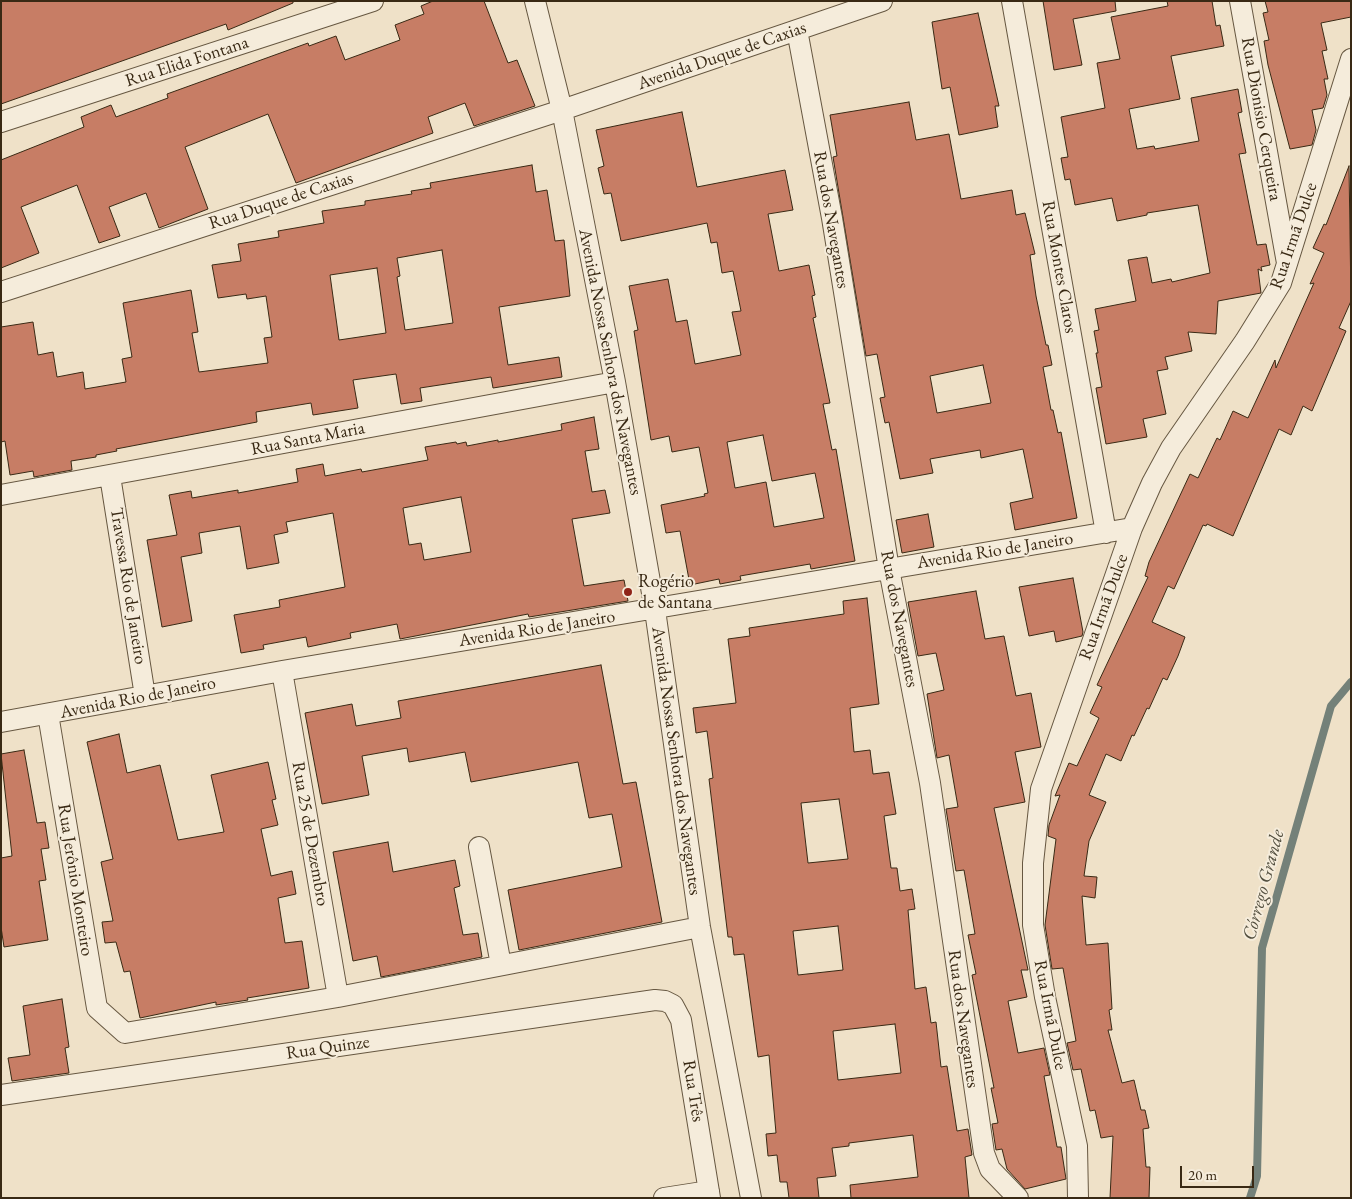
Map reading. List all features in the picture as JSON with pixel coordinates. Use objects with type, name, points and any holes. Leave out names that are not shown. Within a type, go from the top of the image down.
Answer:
[{"type":"street","name":"Rua Elida Fontana","points":[[1,122],[373,1]]},
{"type":"street","name":"Avenida Nossa Senhora dos Navegantes","points":[[535,1],[562,110],[616,382],[655,610],[700,927],[751,1198]]},
{"type":"street","name":"Avenida Duque de Caxias","points":[[562,110],[882,1]]},
{"type":"street","name":"Rua Montes Claros","points":[[1012,1],[1106,533]]},
{"type":"street","name":"Rua Dionisio Cerqueira","points":[[1240,1],[1287,266]]},
{"type":"street","name":"Rua dos Navegantes","points":[[797,30],[832,218],[889,569],[930,783],[984,1153],[990,1169],[1018,1198]]},
{"type":"street","name":"Rua Irmã Dulce","points":[[1078,1198],[1077,1146],[1045,996],[1033,925],[1032,888],[1035,832],[1041,789],[1132,528],[1171,448],[1246,341],[1281,284],[1351,59]]},
{"type":"street","name":"Rua Duque de Caxias","points":[[1,292],[562,110]]},
{"type":"street","name":"Rua Santa Maria","points":[[1,495],[616,382]]},
{"type":"street","name":"Travessa Rio de Janeiro","points":[[110,476],[145,696]]},
{"type":"street","name":"Avenida Rio de Janeiro","points":[[1,722],[282,671],[655,610],[1132,528]]},
{"type":"street","name":"Rua 25 de Dezembro","points":[[282,671],[338,997]]},
{"type":"street","name":"Rua Jerônio Monteiro","points":[[48,714],[97,1008],[125,1032],[338,997]]},
{"type":"street","points":[[479,847],[500,965]]},
{"type":"street","points":[[338,997],[700,927]]},
{"type":"street","name":"Rua Quinze","points":[[1,1095],[655,1000]]},
{"type":"street","name":"Rua Três","points":[[655,1000],[673,1005],[681,1020],[710,1194]]},
{"type":"street","points":[[664,1198],[710,1194]]},
{"type":"building","points":[[1,1],[293,1],[293,3],[228,30],[226,24],[1,104]]},
{"type":"building","points":[[433,1],[484,1],[508,63],[517,60],[535,106],[474,126],[465,103],[428,117],[433,133],[296,183],[268,114],[185,147],[208,209],[159,228],[146,193],[109,207],[120,236],[99,243],[77,185],[21,207],[39,253],[1,268],[1,160],[84,127],[81,117],[111,105],[116,117],[168,98],[167,94],[308,43],[309,46],[336,36],[345,60],[400,40],[395,25],[424,14],[421,6]]},
{"type":"building","points":[[1043,1],[1115,1],[1116,11],[1073,19],[1082,65],[1054,70]]},
{"type":"building","points":[[1167,1],[1212,1],[1216,26],[1220,25],[1224,46],[1171,56],[1180,99],[1129,109],[1137,149],[1154,146],[1155,149],[1199,141],[1191,98],[1238,89],[1242,112],[1238,113],[1246,153],[1239,154],[1257,245],[1266,244],[1270,265],[1261,267],[1262,271],[1258,269],[1261,293],[1218,301],[1216,334],[1188,332],[1192,351],[1165,357],[1168,369],[1157,371],[1166,414],[1143,419],[1147,437],[1106,444],[1096,388],[1102,387],[1094,331],[1099,330],[1095,309],[1136,301],[1128,260],[1147,257],[1152,283],[1171,279],[1172,282],[1210,273],[1198,205],[1147,213],[1147,215],[1117,221],[1112,198],[1075,205],[1070,179],[1065,180],[1061,158],[1068,157],[1061,117],[1105,108],[1097,63],[1120,59],[1111,17],[1168,6]]},
{"type":"building","points":[[1265,1],[1351,1],[1351,17],[1321,23],[1327,50],[1322,51],[1328,79],[1324,79],[1327,95],[1323,108],[1312,110],[1316,130],[1312,145],[1290,149],[1268,65],[1264,41],[1269,40],[1263,13],[1268,12]]},
{"type":"building","points":[[978,13],[999,106],[995,106],[998,127],[959,135],[950,87],[942,89],[932,22]]},
{"type":"building","points":[[909,102],[916,140],[949,134],[961,199],[1012,190],[1016,215],[1025,213],[1035,254],[1030,255],[1036,296],[1052,365],[1043,367],[1051,410],[1053,410],[1058,433],[1061,432],[1077,518],[1015,530],[1010,503],[1033,498],[1023,449],[981,458],[980,450],[930,459],[933,473],[900,479],[889,422],[885,423],[880,398],[885,397],[877,354],[866,356],[833,157],[837,156],[830,115]],"holes":[[[983,365],[991,403],[937,413],[930,376]]]},
{"type":"building","points":[[682,112],[697,187],[785,170],[793,210],[768,214],[779,271],[809,265],[815,295],[812,296],[816,317],[813,318],[830,403],[823,404],[832,450],[836,449],[855,561],[811,569],[810,564],[740,576],[741,580],[720,584],[719,579],[690,585],[680,531],[666,533],[661,505],[705,496],[704,494],[708,493],[699,447],[672,452],[669,436],[651,440],[634,331],[638,330],[629,286],[668,279],[676,322],[687,320],[695,364],[741,355],[732,312],[741,311],[733,271],[722,273],[717,242],[711,243],[707,223],[621,241],[611,193],[604,194],[598,168],[604,166],[596,130]],"holes":[[[763,435],[772,481],[815,473],[824,518],[774,527],[766,482],[735,488],[727,442]]]},
{"type":"building","points":[[532,165],[536,192],[547,190],[555,241],[564,240],[570,296],[499,307],[508,365],[559,357],[562,377],[493,388],[491,377],[420,388],[422,401],[401,404],[396,374],[353,380],[358,408],[313,415],[311,403],[256,412],[257,422],[116,449],[117,451],[96,455],[96,457],[71,461],[72,470],[34,477],[33,471],[10,475],[5,441],[1,442],[1,327],[33,322],[38,355],[53,352],[57,377],[83,372],[85,389],[126,382],[122,359],[132,357],[123,303],[191,290],[198,332],[192,333],[199,372],[268,363],[264,338],[272,337],[266,296],[247,299],[246,294],[218,298],[212,265],[241,261],[238,244],[279,237],[278,231],[324,223],[322,211],[365,205],[365,201],[412,194],[411,191],[431,188],[430,183]],"holes":[[[442,250],[453,323],[405,330],[397,277],[400,276],[397,258]],[[377,268],[386,333],[339,340],[330,275]]]},
{"type":"building","points":[[1349,166],[1351,301],[1339,328],[1346,331],[1312,411],[1303,406],[1291,435],[1279,429],[1233,536],[1207,524],[1206,526],[1203,525],[1174,589],[1168,586],[1152,622],[1185,637],[1178,656],[1167,680],[1163,678],[1149,709],[1147,708],[1134,736],[1132,735],[1121,761],[1106,754],[1089,795],[1106,802],[1089,841],[1084,876],[1097,877],[1095,898],[1082,896],[1086,945],[1108,943],[1112,1009],[1109,1010],[1112,1030],[1108,1030],[1122,1083],[1134,1080],[1141,1110],[1145,1110],[1149,1128],[1143,1129],[1146,1167],[1150,1167],[1149,1198],[1110,1198],[1113,1136],[1101,1138],[1095,1110],[1090,1111],[1081,1069],[1073,1070],[1067,1043],[1076,1041],[1063,968],[1052,969],[1045,925],[1056,839],[1048,836],[1049,825],[1060,795],[1055,796],[1069,763],[1077,766],[1099,718],[1090,713],[1102,687],[1097,685],[1148,577],[1145,576],[1149,562],[1190,474],[1198,478],[1217,438],[1220,440],[1233,411],[1248,418],[1275,360],[1276,368],[1314,283],[1310,284],[1324,253],[1313,248],[1324,224],[1326,225]]},
{"type":"building","points":[[594,417],[599,449],[585,451],[592,492],[605,490],[610,513],[572,519],[584,586],[624,580],[628,601],[529,617],[528,614],[400,639],[397,624],[350,633],[351,638],[308,647],[306,637],[263,645],[264,649],[241,653],[234,615],[280,607],[279,600],[345,587],[333,513],[286,522],[288,532],[274,535],[279,563],[247,569],[240,526],[199,533],[202,553],[181,557],[192,621],[162,627],[147,540],[177,535],[169,495],[191,491],[192,498],[238,490],[238,493],[298,482],[296,469],[323,464],[325,476],[361,469],[362,472],[428,460],[425,447],[456,442],[457,444],[466,442],[467,446],[498,440],[498,442],[562,430],[561,424]],"holes":[[[461,497],[471,552],[424,560],[421,543],[409,545],[403,508]]]},
{"type":"building","points":[[928,514],[934,547],[902,553],[896,520]]},
{"type":"building","points":[[1073,578],[1083,632],[1082,636],[1056,642],[1054,631],[1029,636],[1019,587]]},
{"type":"building","points":[[976,591],[985,639],[1004,636],[1016,696],[1031,693],[1041,747],[1015,752],[1025,802],[994,808],[1028,970],[1021,970],[1027,997],[1008,1001],[1018,1053],[1044,1048],[1050,1075],[1044,1076],[1057,1147],[1061,1147],[1066,1179],[1025,1189],[1007,1169],[1002,1149],[996,1150],[992,1124],[998,1123],[991,1088],[994,1088],[972,975],[976,974],[968,935],[975,934],[964,870],[956,871],[946,809],[958,807],[949,755],[937,758],[927,694],[944,690],[936,653],[918,656],[908,602]]},
{"type":"building","points":[[867,598],[879,704],[850,708],[854,752],[870,750],[873,774],[889,772],[896,814],[884,816],[891,868],[897,868],[900,891],[912,889],[915,909],[908,910],[915,989],[926,987],[931,1023],[936,1022],[941,1067],[947,1066],[957,1131],[968,1129],[972,1155],[965,1157],[969,1198],[851,1198],[850,1185],[918,1177],[913,1135],[849,1143],[849,1146],[832,1148],[836,1176],[817,1178],[819,1198],[789,1198],[787,1182],[780,1182],[777,1155],[768,1156],[766,1134],[776,1133],[769,1055],[758,1057],[744,954],[734,955],[732,937],[728,937],[709,779],[713,778],[707,731],[696,733],[693,708],[736,703],[728,639],[750,636],[749,628],[844,614],[843,601]],"holes":[[[839,799],[848,859],[808,863],[801,803]],[[838,926],[843,970],[798,975],[793,931]],[[895,1024],[901,1073],[838,1080],[833,1031]]]},
{"type":"building","points":[[601,665],[623,784],[636,782],[662,922],[519,950],[508,890],[622,867],[612,814],[589,818],[578,762],[471,782],[465,752],[409,762],[407,748],[362,756],[369,795],[322,804],[305,713],[352,704],[356,726],[401,718],[398,701]]},
{"type":"building","points":[[119,734],[127,773],[160,765],[178,840],[224,832],[211,775],[268,762],[276,799],[272,800],[278,825],[261,829],[271,876],[292,871],[296,894],[278,898],[285,943],[302,941],[309,988],[216,1005],[216,1002],[140,1018],[130,971],[124,972],[116,942],[105,943],[102,922],[113,921],[101,862],[113,859],[87,742]]},
{"type":"building","points":[[24,750],[37,823],[45,822],[49,848],[41,849],[46,880],[39,881],[48,940],[4,947],[1,927],[1,858],[12,856],[1,754]]},
{"type":"building","points":[[388,842],[393,872],[455,860],[460,886],[454,888],[463,935],[478,933],[482,957],[381,977],[377,956],[353,961],[333,852]]},
{"type":"building","points":[[62,999],[69,1047],[65,1048],[69,1073],[12,1081],[8,1058],[30,1055],[23,1006]]},
{"type":"waterway","name":"Córrego Grande","points":[[1250,1198],[1257,1176],[1262,948],[1331,706],[1351,682]]},
{"type":"place","name":"Rogério de Santana","points":[[628,592]]}]
